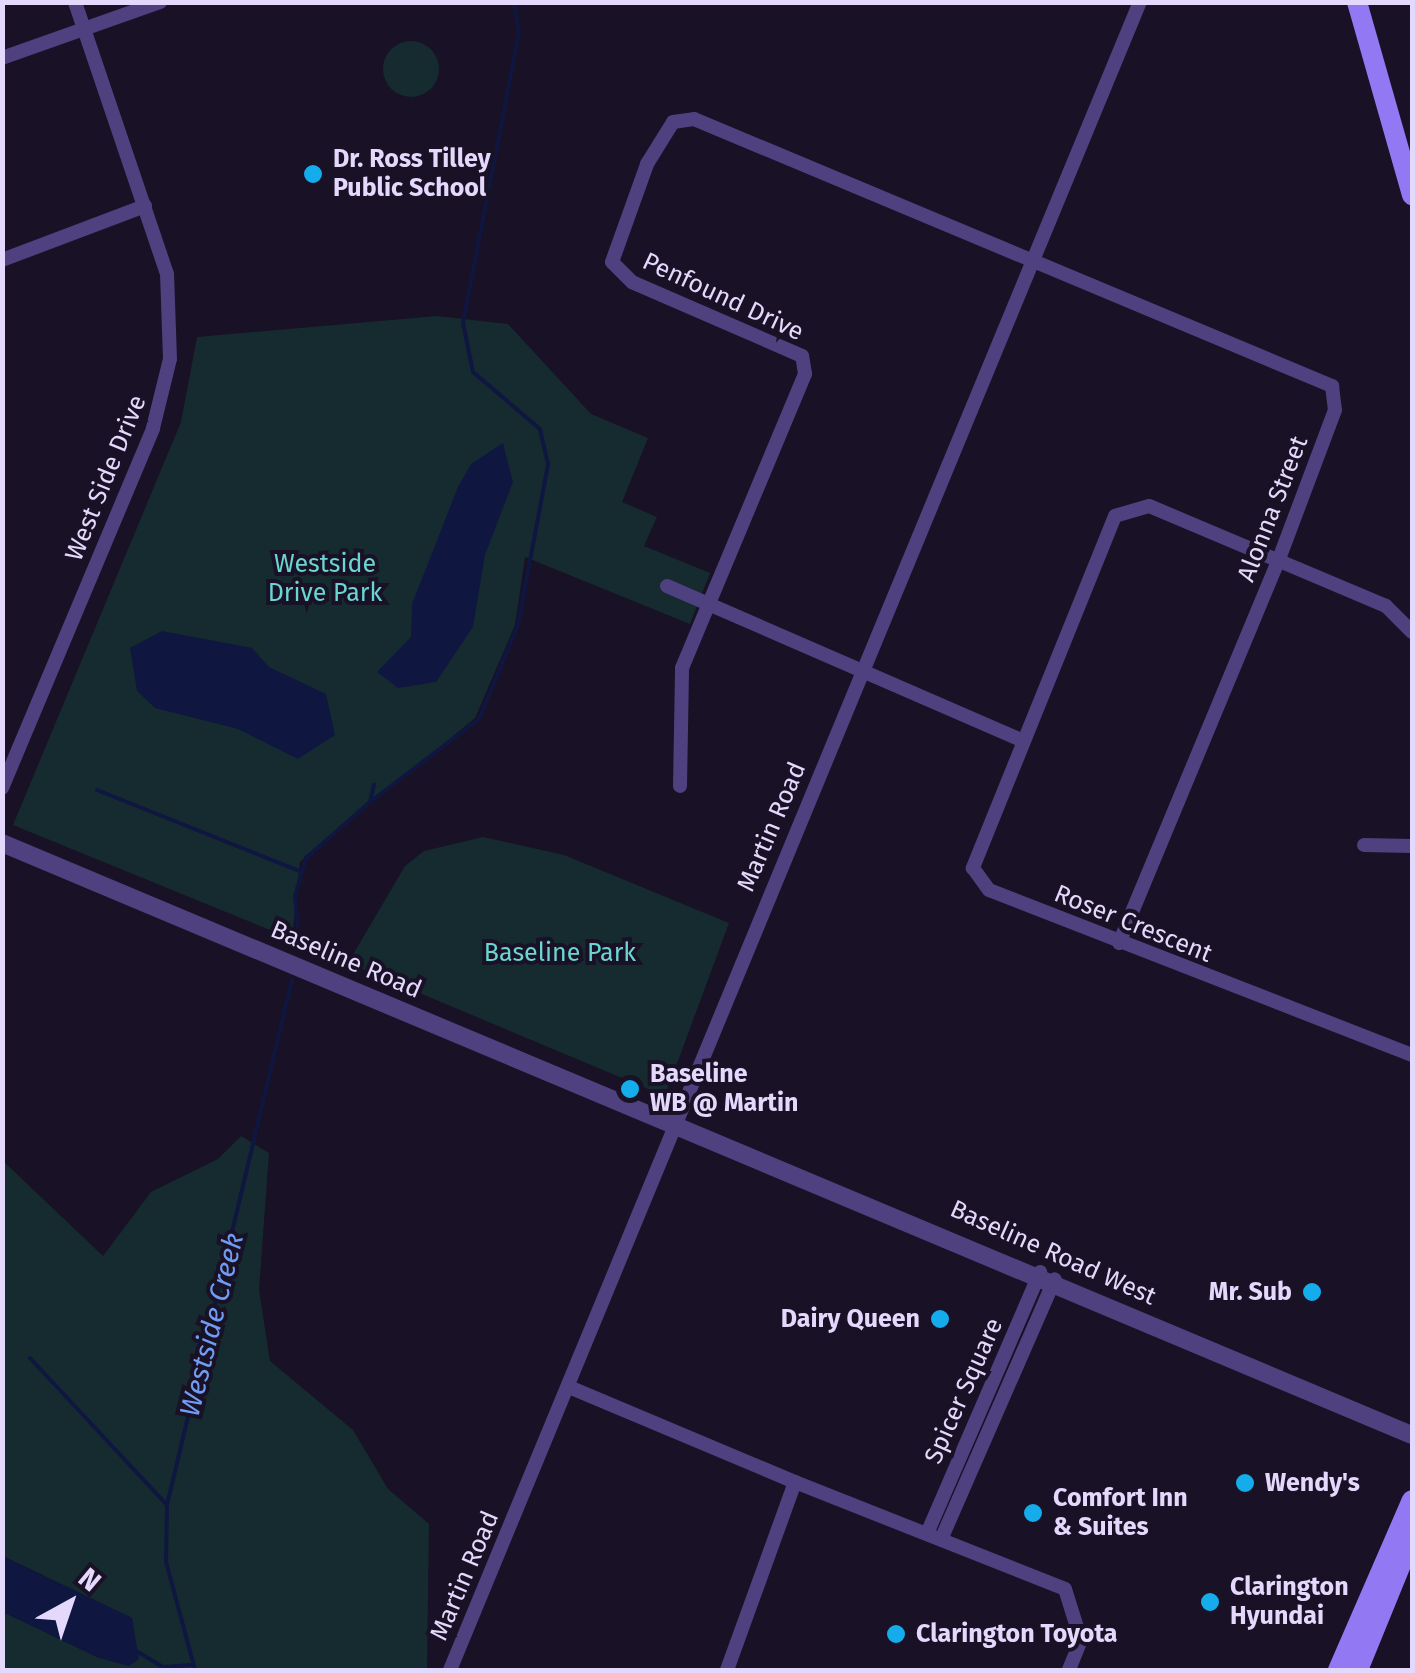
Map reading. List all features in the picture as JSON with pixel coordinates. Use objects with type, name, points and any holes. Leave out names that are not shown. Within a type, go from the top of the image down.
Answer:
[{"type":"main road","points":[[1356,2],[1412,195]]},
{"type":"main road","points":[[1338,1670],[1412,1500]]},
{"type":"main road","points":[[1358,1670],[1412,1538]]},
{"type":"street","name":"West Side Drive","points":[[2,788],[166,385],[168,274],[75,2]]},
{"type":"street","points":[[2,58],[86,33],[160,2]]},
{"type":"street","name":"Martin Road","points":[[450,1670],[569,1387],[672,1121],[1036,264],[1140,2]]},
{"type":"street","name":"Penfound Drive","points":[[708,603],[805,374],[802,356],[632,282],[612,262],[674,122],[694,119],[1036,264]]},
{"type":"street","points":[[2,260],[145,206]]},
{"type":"street","name":"Alonna Street","points":[[1036,264],[1332,386],[1335,410],[1279,559],[1119,942]]},
{"type":"street","name":"Roser Crescent","points":[[1412,632],[1386,606],[1149,506],[1115,516],[1021,740],[974,868],[989,890],[1412,1055]]},
{"type":"street","points":[[667,586],[1021,740]]},
{"type":"street","points":[[680,786],[676,704],[708,603]]},
{"type":"street","name":"Baseline Road","points":[[2,843],[672,1121]]},
{"type":"street","points":[[1364,845],[1412,846]]},
{"type":"street","name":"Baseline Road West","points":[[672,1121],[1048,1275],[1412,1435]]},
{"type":"street","name":"Spicer Square","points":[[936,1532],[1048,1275]]},
{"type":"street","points":[[569,1387],[794,1482],[936,1532],[1066,1590],[1081,1640],[1069,1670]]},
{"type":"street","points":[[727,1670],[794,1482]]},
{"type":"green space","points":[[411,41],[431,49],[439,69],[431,89],[411,97],[391,89],[383,69],[391,49]]},
{"type":"green space","name":"Westside Drive Park","points":[[437,316],[508,324],[591,414],[648,438],[622,502],[657,517],[644,546],[710,573],[690,624],[525,557],[515,625],[475,718],[300,862],[292,939],[13,825],[181,422],[197,337]]},
{"type":"green space","name":"Baseline Park","points":[[483,837],[564,855],[729,923],[665,1096],[348,963],[405,866],[424,851]]},
{"type":"green space","points":[[241,1136],[269,1153],[259,1290],[270,1361],[353,1430],[388,1489],[429,1524],[427,1670],[3,1670],[3,1612],[99,1658],[132,1618],[3,1556],[2,1160],[103,1256],[151,1192],[218,1159]]},
{"type":"shaded area","points":[[503,443],[513,482],[485,555],[473,627],[436,682],[398,688],[377,672],[411,637],[412,604],[458,487],[471,464]]},
{"type":"shaded area","points":[[162,631],[252,648],[269,667],[326,694],[335,735],[298,759],[238,729],[155,708],[137,691],[130,648]]},
{"type":"shaded area","points":[[2,1556],[132,1618],[139,1659],[129,1666],[99,1658],[3,1612]]},
{"type":"waterway","points":[[370,802],[479,719],[518,625],[548,464],[540,429],[473,372],[463,323],[519,33],[514,2]]},
{"type":"waterway","points":[[299,940],[295,896],[306,858],[370,802],[374,784]]},
{"type":"waterway","points":[[97,790],[300,871]]},
{"type":"waterway","name":"Westside Creek","points":[[195,1670],[166,1562],[167,1505],[292,980]]},
{"type":"waterway","points":[[30,1358],[166,1504]]},
{"type":"waterway","points":[[138,1652],[163,1667],[192,1665]]},
{"type":"place","name":"Dr. Ross Tilley Public School","points":[[313,174]]},
{"type":"place","name":"Baseline WB @ Martin","points":[[630,1089]]},
{"type":"place","name":"Mr. Sub","points":[[1312,1292]]},
{"type":"place","name":"Dairy Queen","points":[[940,1319]]},
{"type":"place","name":"Wendy's","points":[[1245,1483]]},
{"type":"place","name":"Comfort Inn & Suites","points":[[1033,1513]]},
{"type":"place","name":"Clarington Hyundai","points":[[1210,1602]]},
{"type":"place","name":"Clarington Toyota","points":[[896,1634]]}]
